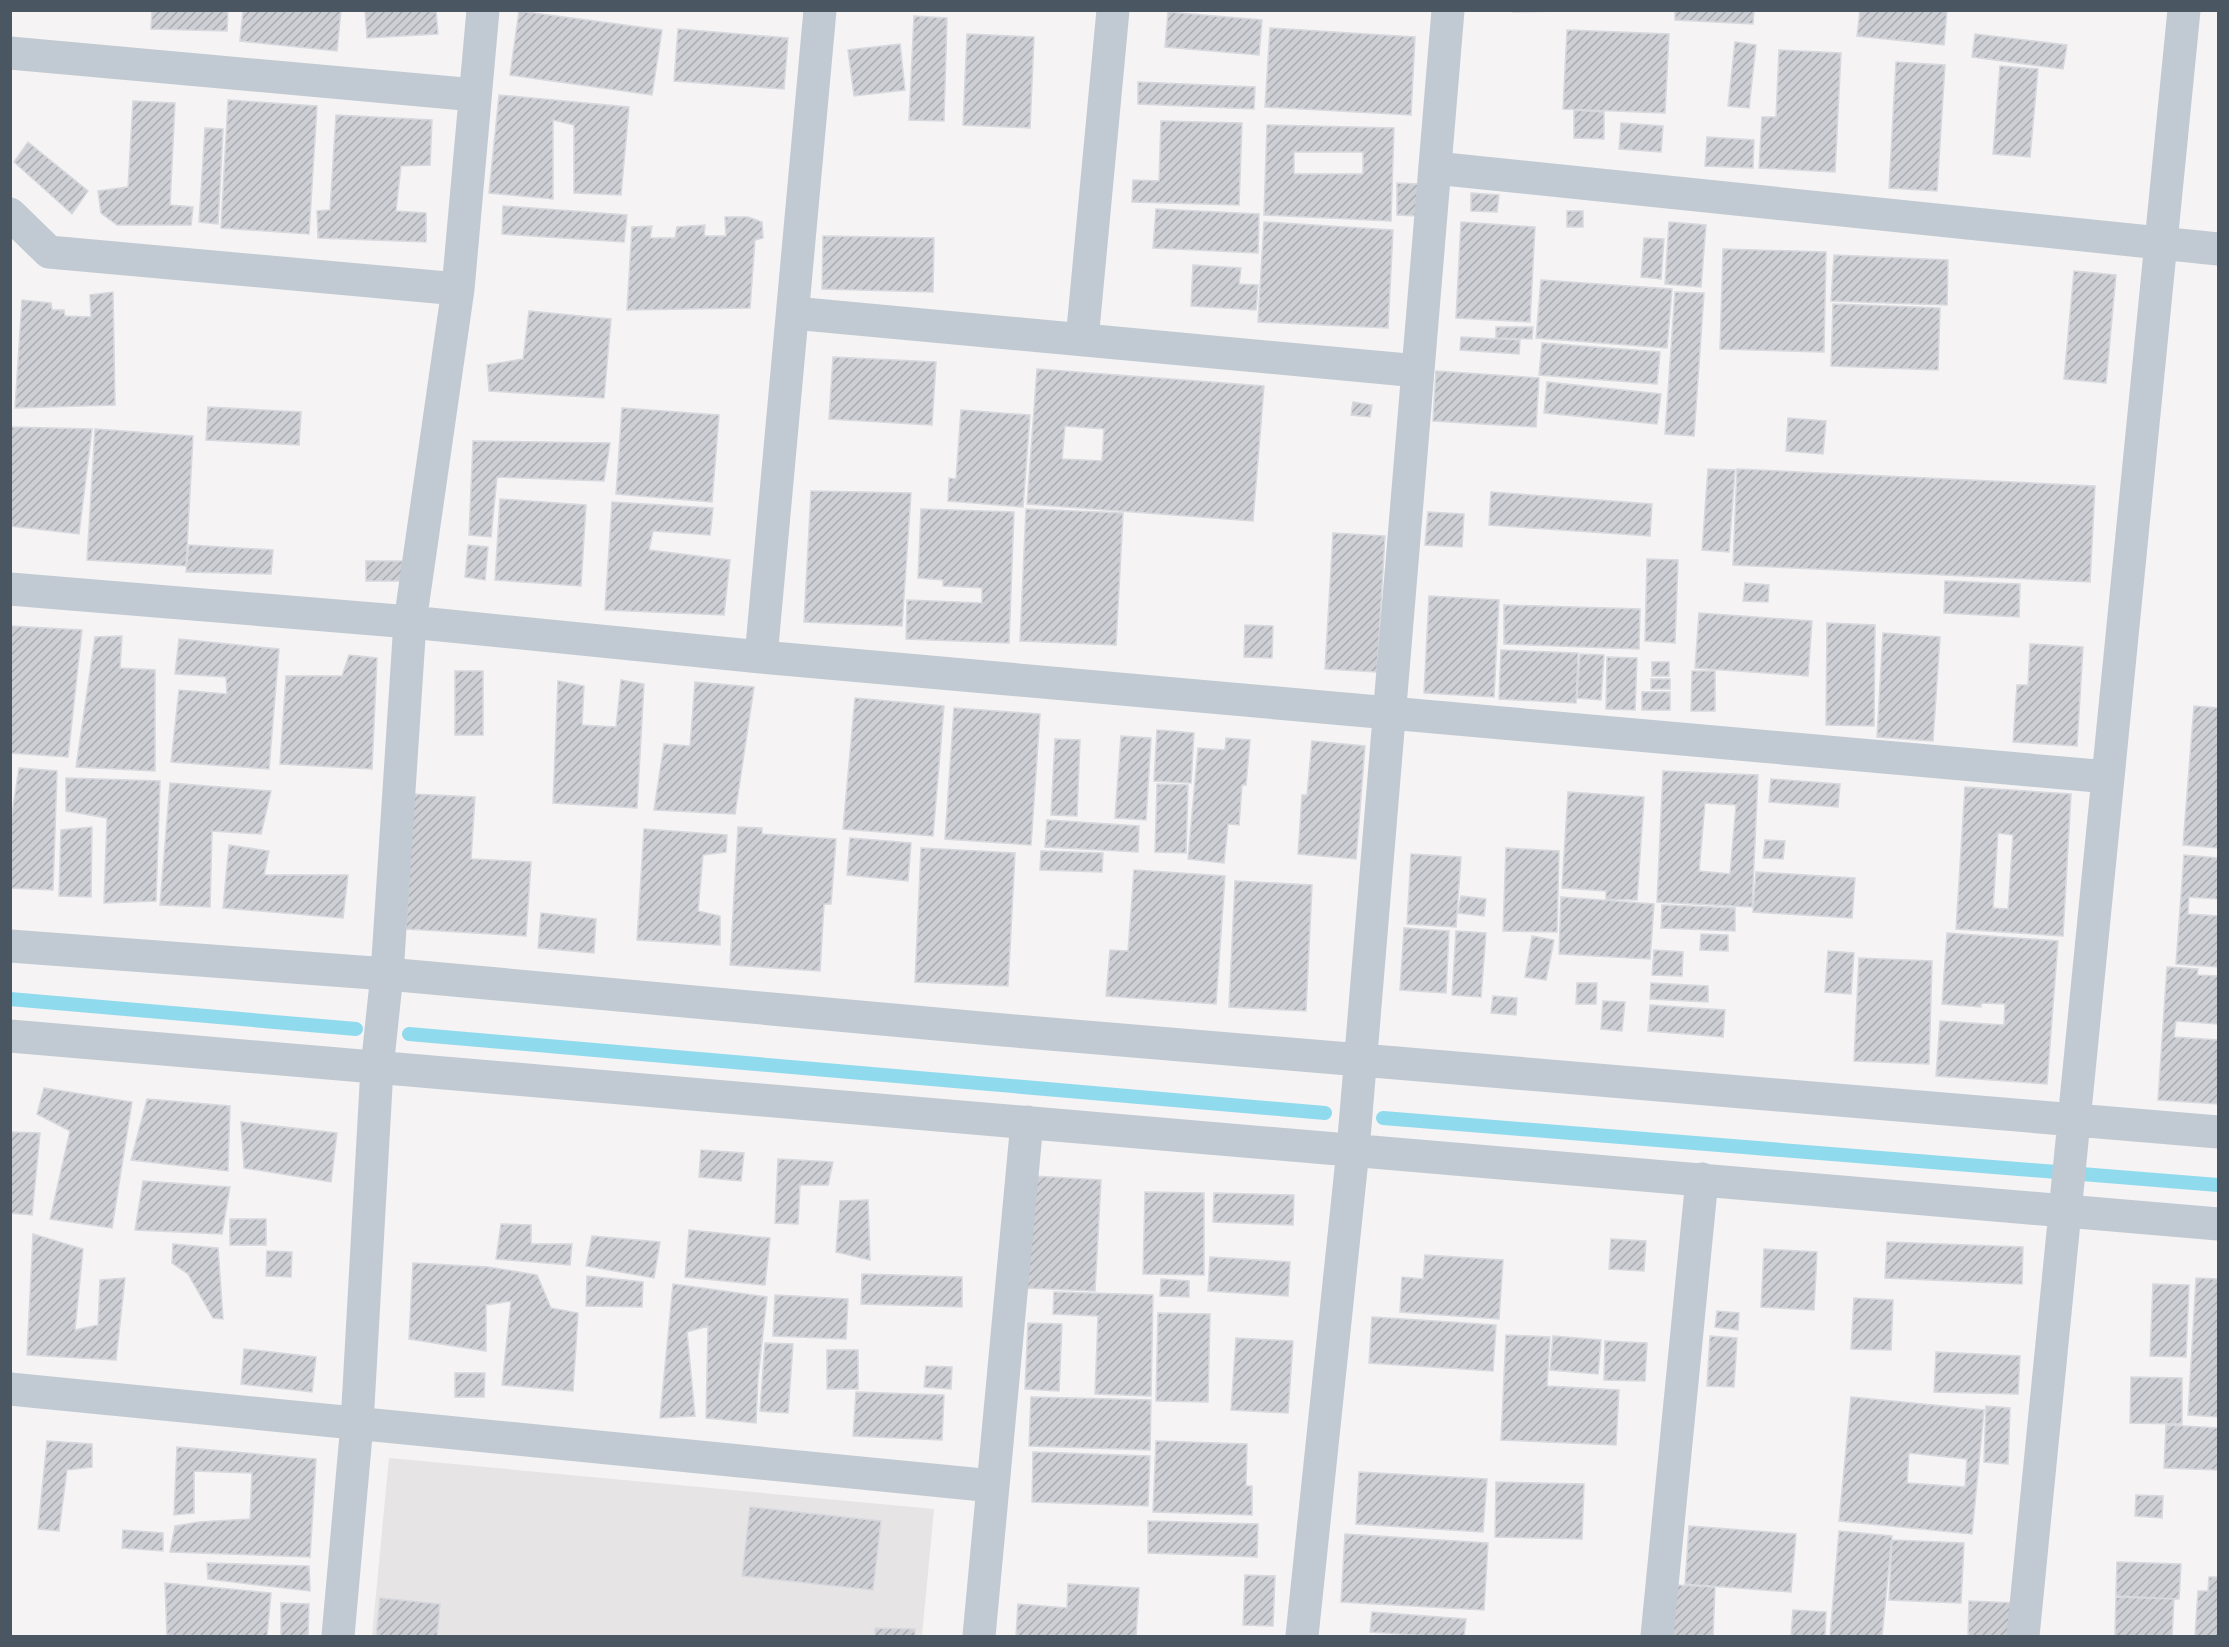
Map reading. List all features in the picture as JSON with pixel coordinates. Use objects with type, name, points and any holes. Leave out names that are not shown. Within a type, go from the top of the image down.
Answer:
[{"type":"street","points":[[338,1636],[357,1424],[377,1068],[387,974],[410,622],[458,289],[483,10]]},
{"type":"street","points":[[761,657],[820,10]]},
{"type":"street","points":[[1082,340],[1113,10]]},
{"type":"street","points":[[1302,1636],[1353,1150],[1448,10]]},
{"type":"street","points":[[2023,1636],[2184,10]]},
{"type":"street","points":[[10,53],[476,95]]},
{"type":"street","points":[[1435,168],[2218,249]]},
{"type":"street","points":[[10,214],[49,252],[458,289]]},
{"type":"street","points":[[793,313],[1418,371]]},
{"type":"street","points":[[10,589],[410,622],[761,657],[2109,777]]},
{"type":"street","points":[[10,946],[387,974],[1003,1030],[2218,1132]]},
{"type":"street","points":[[10,1036],[2218,1224]]},
{"type":"street","points":[[979,1636],[1027,1122]]},
{"type":"street","points":[[1657,1636],[1702,1179]]},
{"type":"street","points":[[10,1389],[993,1486]]},
{"type":"shaded area","points":[[389,1458],[934,1509],[922,1636],[372,1636]]},
{"type":"building","points":[[152,10],[228,10],[227,31],[151,29]]},
{"type":"building","points":[[243,10],[341,10],[337,51],[240,41]]},
{"type":"building","points":[[365,10],[436,10],[438,34],[367,38]]},
{"type":"building","points":[[1513,10],[1564,10],[1564,11],[1513,12]]},
{"type":"building","points":[[1675,10],[1754,10],[1753,24],[1675,20]]},
{"type":"building","points":[[1860,10],[1947,10],[1944,45],[1857,36]]},
{"type":"building","points":[[519,11],[662,30],[652,95],[510,75]]},
{"type":"building","points":[[1168,12],[1262,20],[1259,55],[1165,47]]},
{"type":"building","points":[[914,16],[947,18],[944,121],[909,120]]},
{"type":"building","points":[[1270,28],[1415,37],[1411,115],[1265,107]]},
{"type":"building","points":[[678,29],[788,38],[784,89],[674,81]]},
{"type":"building","points":[[1567,30],[1669,34],[1665,113],[1563,109]]},
{"type":"building","points":[[967,34],[1034,37],[1030,128],[963,125]]},
{"type":"building","points":[[1975,34],[2067,45],[2063,69],[1972,57]]},
{"type":"building","points":[[1735,42],[1756,45],[1749,108],[1728,106]]},
{"type":"building","points":[[900,44],[905,90],[854,96],[848,50]]},
{"type":"building","points":[[1779,50],[1841,53],[1835,172],[1759,168],[1762,117],[1776,117]]},
{"type":"building","points":[[1896,62],[1945,65],[1937,191],[1889,188]]},
{"type":"building","points":[[2000,66],[2038,69],[2030,157],[1993,154]]},
{"type":"building","points":[[1138,82],[1255,87],[1254,109],[1138,104]]},
{"type":"building","points":[[499,95],[629,107],[621,195],[574,193],[574,125],[553,120],[553,199],[489,193]]},
{"type":"building","points":[[228,100],[317,106],[309,234],[221,228]]},
{"type":"building","points":[[133,101],[175,103],[170,205],[193,207],[191,225],[117,225],[101,213],[98,191],[128,187]]},
{"type":"building","points":[[1574,110],[1604,112],[1604,139],[1574,138]]},
{"type":"building","points":[[336,115],[432,120],[430,165],[401,166],[396,211],[426,213],[426,242],[318,238],[317,211],[330,210]]},
{"type":"building","points":[[1161,121],[1242,123],[1239,205],[1132,202],[1133,180],[1159,181]]},
{"type":"building","points":[[1621,123],[1663,126],[1661,152],[1619,149]]},
{"type":"building","points":[[1267,125],[1394,128],[1391,221],[1264,215]],"holes":[[[1294,152],[1363,152],[1363,174],[1294,174]]]},
{"type":"building","points":[[205,128],[223,129],[218,224],[199,222]]},
{"type":"building","points":[[1707,137],[1754,140],[1753,168],[1705,166]]},
{"type":"building","points":[[28,142],[88,191],[72,214],[14,162]]},
{"type":"building","points":[[1397,183],[1418,184],[1417,216],[1397,215]]},
{"type":"building","points":[[1471,193],[1499,195],[1497,212],[1471,211]]},
{"type":"building","points":[[503,206],[627,215],[624,242],[502,234]]},
{"type":"building","points":[[1156,209],[1259,214],[1258,253],[1153,248]]},
{"type":"building","points":[[1567,211],[1583,211],[1583,227],[1567,227]]},
{"type":"building","points":[[725,217],[748,217],[762,222],[763,238],[755,240],[750,308],[627,310],[632,227],[652,226],[650,238],[675,238],[677,227],[705,225],[704,236],[726,236]]},
{"type":"building","points":[[1264,222],[1393,230],[1388,328],[1258,322]]},
{"type":"building","points":[[1461,222],[1535,227],[1530,322],[1456,318]]},
{"type":"building","points":[[1669,222],[1706,225],[1701,287],[1665,284]]},
{"type":"building","points":[[823,236],[934,238],[933,292],[822,289]]},
{"type":"building","points":[[1644,238],[1664,239],[1661,279],[1641,277]]},
{"type":"building","points":[[1723,249],[1826,252],[1824,352],[1720,349]]},
{"type":"building","points":[[1834,255],[1948,260],[1947,305],[1831,301]]},
{"type":"building","points":[[1193,265],[1241,268],[1239,284],[1258,285],[1256,310],[1191,306]]},
{"type":"building","points":[[2074,271],[2116,275],[2106,383],[2064,379]]},
{"type":"building","points":[[1541,280],[1672,289],[1667,348],[1536,338]]},
{"type":"building","points":[[113,292],[115,405],[15,408],[22,300],[51,303],[52,310],[64,310],[65,316],[91,317],[90,295]]},
{"type":"building","points":[[1675,292],[1704,293],[1694,436],[1665,434]]},
{"type":"building","points":[[1833,304],[1940,308],[1938,370],[1831,366]]},
{"type":"building","points":[[529,311],[611,319],[604,398],[489,391],[487,365],[523,359]]},
{"type":"building","points":[[1496,327],[1533,327],[1532,339],[1496,338]]},
{"type":"building","points":[[1461,337],[1520,340],[1519,354],[1460,350]]},
{"type":"building","points":[[1542,343],[1660,352],[1657,384],[1539,375]]},
{"type":"building","points":[[833,357],[936,362],[932,425],[829,419]]},
{"type":"building","points":[[1037,369],[1264,386],[1253,521],[1027,504]],"holes":[[[1065,426],[1104,429],[1102,461],[1062,459]]]},
{"type":"building","points":[[1436,371],[1539,378],[1536,427],[1433,421]]},
{"type":"building","points":[[1547,382],[1661,394],[1657,424],[1544,413]]},
{"type":"building","points":[[1353,402],[1372,405],[1370,417],[1351,415]]},
{"type":"building","points":[[208,407],[301,412],[299,445],[206,440]]},
{"type":"building","points":[[622,408],[719,415],[712,502],[616,494]]},
{"type":"building","points":[[961,410],[1030,415],[1023,507],[948,501],[949,478],[956,479]]},
{"type":"building","points":[[1788,418],[1826,421],[1823,454],[1786,451]]},
{"type":"building","points":[[10,427],[92,429],[79,534],[10,526]]},
{"type":"building","points":[[95,429],[193,436],[186,566],[87,560]]},
{"type":"building","points":[[473,441],[610,443],[604,481],[497,477],[491,537],[469,535]]},
{"type":"building","points":[[1708,469],[1735,470],[1729,552],[1702,550]]},
{"type":"building","points":[[1737,469],[2095,486],[2090,582],[1733,565]]},
{"type":"building","points":[[811,491],[911,493],[902,626],[804,622]]},
{"type":"building","points":[[1491,492],[1652,504],[1650,536],[1489,525]]},
{"type":"building","points":[[500,499],[586,505],[581,586],[495,580]]},
{"type":"building","points":[[612,502],[713,508],[710,535],[653,531],[649,550],[730,560],[724,615],[605,610]]},
{"type":"building","points":[[921,509],[1014,512],[1009,643],[906,639],[907,600],[982,603],[982,588],[943,586],[943,580],[918,578]]},
{"type":"building","points":[[1026,509],[1123,513],[1116,645],[1020,641]]},
{"type":"building","points":[[1428,512],[1464,514],[1462,547],[1425,545]]},
{"type":"building","points":[[1333,533],[1385,536],[1377,672],[1325,669]]},
{"type":"building","points":[[189,545],[273,550],[271,574],[186,572]]},
{"type":"building","points":[[468,545],[488,547],[485,580],[465,577]]},
{"type":"building","points":[[1647,559],[1678,560],[1675,643],[1645,641]]},
{"type":"building","points":[[366,561],[407,561],[407,581],[366,581]]},
{"type":"building","points":[[1945,581],[2020,584],[2019,617],[1944,613]]},
{"type":"building","points":[[1745,583],[1769,585],[1768,602],[1743,601]]},
{"type":"building","points":[[1429,596],[1499,600],[1494,697],[1424,693]]},
{"type":"building","points":[[1504,605],[1640,609],[1639,649],[1504,644]]},
{"type":"building","points":[[1699,613],[1812,621],[1808,676],[1695,668]]},
{"type":"building","points":[[1827,623],[1875,625],[1874,726],[1826,725]]},
{"type":"building","points":[[1245,625],[1273,626],[1272,658],[1244,657]]},
{"type":"building","points":[[10,626],[82,630],[68,757],[10,753]]},
{"type":"building","points":[[1883,633],[1940,637],[1933,741],[1877,737]]},
{"type":"building","points":[[122,636],[120,668],[155,670],[155,771],[76,767],[95,637]]},
{"type":"building","points":[[179,639],[279,649],[269,769],[171,762],[179,690],[227,694],[226,677],[175,674]]},
{"type":"building","points":[[2030,644],[2083,647],[2077,746],[2013,742],[2017,685],[2028,685]]},
{"type":"building","points":[[1501,650],[1578,653],[1576,703],[1499,699]]},
{"type":"building","points":[[1580,654],[1604,655],[1601,700],[1577,698]]},
{"type":"building","points":[[349,655],[377,658],[372,769],[280,764],[286,676],[342,676]]},
{"type":"building","points":[[1607,657],[1637,658],[1635,710],[1606,709]]},
{"type":"building","points":[[1652,662],[1669,662],[1669,676],[1652,676]]},
{"type":"building","points":[[455,671],[483,671],[483,735],[455,735]]},
{"type":"building","points":[[1692,671],[1715,671],[1715,711],[1691,711]]},
{"type":"building","points":[[1651,679],[1670,679],[1670,689],[1651,689]]},
{"type":"building","points":[[621,680],[644,684],[637,808],[553,803],[558,681],[584,686],[582,725],[616,727]]},
{"type":"building","points":[[695,682],[754,687],[735,814],[654,810],[664,744],[690,746]]},
{"type":"building","points":[[1642,692],[1670,692],[1670,710],[1642,710]]},
{"type":"building","points":[[855,698],[944,706],[933,836],[843,829]]},
{"type":"building","points":[[2194,706],[2218,708],[2218,848],[2183,845]]},
{"type":"building","points":[[954,708],[1040,714],[1031,845],[945,839]]},
{"type":"building","points":[[1157,730],[1194,733],[1191,783],[1154,781]]},
{"type":"building","points":[[1121,736],[1151,738],[1146,820],[1115,818]]},
{"type":"building","points":[[1226,738],[1250,740],[1246,785],[1242,785],[1239,825],[1228,824],[1224,863],[1188,859],[1198,748],[1225,750]]},
{"type":"building","points":[[1055,739],[1080,740],[1077,816],[1051,815]]},
{"type":"building","points":[[1312,741],[1365,746],[1356,859],[1298,854],[1302,795],[1307,795]]},
{"type":"building","points":[[19,768],[57,771],[53,890],[10,888],[10,826]]},
{"type":"building","points":[[1663,771],[1758,775],[1752,907],[1657,902]],"holes":[[[1705,803],[1736,805],[1730,874],[1699,871]]]},
{"type":"building","points":[[66,778],[160,781],[156,901],[104,903],[107,818],[66,811]]},
{"type":"building","points":[[1771,779],[1840,784],[1838,807],[1769,802]]},
{"type":"building","points":[[170,783],[271,791],[261,834],[212,831],[210,907],[160,905]]},
{"type":"building","points":[[1157,784],[1188,785],[1186,853],[1155,852]]},
{"type":"building","points":[[1965,787],[2071,794],[2063,936],[1956,929]],"holes":[[[1998,833],[2013,835],[2008,909],[1993,908]]]},
{"type":"building","points":[[1568,792],[1644,797],[1637,900],[1606,899],[1606,891],[1562,888]]},
{"type":"building","points":[[413,794],[475,797],[471,859],[531,862],[526,936],[406,929]]},
{"type":"building","points":[[1047,820],[1139,826],[1138,852],[1045,847]]},
{"type":"building","points":[[92,827],[91,897],[59,896],[61,830]]},
{"type":"building","points":[[738,827],[762,828],[762,834],[836,839],[831,904],[824,904],[820,971],[730,965]]},
{"type":"building","points":[[644,829],[727,835],[726,852],[703,855],[698,911],[720,916],[720,945],[637,940]]},
{"type":"building","points":[[850,838],[911,843],[908,881],[847,875]]},
{"type":"building","points":[[1765,840],[1785,841],[1783,859],[1763,858]]},
{"type":"building","points":[[229,845],[269,851],[264,875],[348,875],[343,918],[223,908]]},
{"type":"building","points":[[921,848],[1015,853],[1008,986],[915,982]]},
{"type":"building","points":[[1506,848],[1559,851],[1557,932],[1503,931]]},
{"type":"building","points":[[1041,851],[1103,853],[1102,872],[1040,870]]},
{"type":"building","points":[[1411,854],[1461,857],[1456,927],[1407,924]]},
{"type":"building","points":[[2184,855],[2218,858],[2218,899],[2189,897],[2188,914],[2218,916],[2218,967],[2176,964]]},
{"type":"building","points":[[1134,870],[1225,876],[1216,1004],[1106,996],[1110,950],[1128,951]]},
{"type":"building","points":[[1756,872],[1855,878],[1852,918],[1753,912]]},
{"type":"building","points":[[1235,881],[1312,885],[1306,1011],[1229,1007]]},
{"type":"building","points":[[1461,896],[1486,899],[1484,916],[1458,913]]},
{"type":"building","points":[[1561,897],[1654,904],[1650,959],[1559,954]]},
{"type":"building","points":[[1662,905],[1735,908],[1735,931],[1661,928]]},
{"type":"building","points":[[541,913],[596,919],[594,953],[538,948]]},
{"type":"building","points":[[1404,928],[1449,931],[1446,993],[1400,990]]},
{"type":"building","points":[[1456,931],[1486,933],[1481,997],[1452,995]]},
{"type":"building","points":[[1947,933],[2058,941],[2047,1084],[1936,1076],[1940,1021],[2004,1025],[2005,1004],[1981,1003],[1981,1007],[1942,1004]]},
{"type":"building","points":[[1701,934],[1728,935],[1728,951],[1700,950]]},
{"type":"building","points":[[1532,936],[1554,940],[1546,980],[1525,977]]},
{"type":"building","points":[[1654,950],[1683,952],[1682,976],[1652,975]]},
{"type":"building","points":[[1828,951],[1854,953],[1851,994],[1825,992]]},
{"type":"building","points":[[1859,958],[1932,961],[1929,1064],[1854,1061]]},
{"type":"building","points":[[2167,967],[2198,969],[2197,975],[2218,976],[2218,1024],[2176,1021],[2174,1037],[2218,1040],[2218,1104],[2158,1100]]},
{"type":"building","points":[[1577,983],[1597,983],[1596,1004],[1576,1004]]},
{"type":"building","points":[[1651,983],[1708,986],[1708,1002],[1650,999]]},
{"type":"building","points":[[1493,996],[1517,998],[1516,1015],[1491,1013]]},
{"type":"building","points":[[1603,1001],[1625,1002],[1622,1031],[1601,1029]]},
{"type":"building","points":[[1650,1005],[1725,1010],[1723,1037],[1648,1031]]},
{"type":"building","points":[[44,1088],[132,1102],[112,1228],[50,1219],[70,1131],[37,1114]]},
{"type":"building","points":[[147,1099],[230,1106],[228,1171],[131,1160]]},
{"type":"building","points":[[241,1122],[337,1133],[331,1182],[244,1168]]},
{"type":"building","points":[[10,1132],[40,1133],[32,1215],[10,1213]]},
{"type":"building","points":[[701,1150],[744,1153],[741,1181],[699,1177]]},
{"type":"building","points":[[778,1159],[833,1162],[828,1185],[800,1185],[798,1224],[775,1223]]},
{"type":"building","points":[[1033,1176],[1101,1180],[1095,1291],[1027,1288]]},
{"type":"building","points":[[143,1181],[230,1187],[222,1234],[135,1230]]},
{"type":"building","points":[[1145,1192],[1204,1193],[1204,1275],[1143,1274]]},
{"type":"building","points":[[1214,1193],[1294,1195],[1293,1225],[1213,1222]]},
{"type":"building","points":[[868,1200],[870,1260],[836,1252],[840,1201]]},
{"type":"building","points":[[230,1219],[266,1219],[266,1245],[230,1245]]},
{"type":"building","points":[[501,1224],[531,1225],[531,1244],[572,1244],[570,1265],[496,1259]]},
{"type":"building","points":[[689,1230],[770,1238],[765,1285],[685,1277]]},
{"type":"building","points":[[33,1234],[83,1249],[75,1330],[98,1325],[100,1280],[125,1278],[116,1360],[27,1355]]},
{"type":"building","points":[[592,1236],[660,1242],[654,1278],[586,1266]]},
{"type":"building","points":[[1611,1239],[1646,1241],[1644,1271],[1609,1269]]},
{"type":"building","points":[[1887,1242],[2023,1247],[2022,1284],[1885,1278]]},
{"type":"building","points":[[173,1244],[218,1248],[223,1319],[213,1318],[188,1274],[172,1263]]},
{"type":"building","points":[[1764,1249],[1817,1252],[1814,1310],[1761,1307]]},
{"type":"building","points":[[267,1251],[292,1252],[291,1277],[266,1276]]},
{"type":"building","points":[[1425,1255],[1503,1260],[1499,1319],[1400,1312],[1402,1277],[1423,1279]]},
{"type":"building","points":[[1210,1257],[1290,1262],[1288,1296],[1208,1291]]},
{"type":"building","points":[[413,1263],[488,1267],[537,1275],[551,1308],[578,1313],[573,1391],[502,1385],[511,1301],[486,1305],[486,1351],[409,1339]]},
{"type":"building","points":[[862,1274],[962,1277],[962,1307],[861,1304]]},
{"type":"building","points":[[587,1276],[643,1282],[642,1307],[586,1306]]},
{"type":"building","points":[[2196,1278],[2218,1279],[2218,1417],[2188,1415]]},
{"type":"building","points":[[1161,1279],[1189,1281],[1189,1297],[1160,1296]]},
{"type":"building","points":[[673,1284],[767,1297],[758,1378],[756,1423],[706,1418],[708,1326],[687,1332],[695,1416],[660,1418]]},
{"type":"building","points":[[2153,1284],[2189,1285],[2186,1357],[2150,1356]]},
{"type":"building","points":[[1054,1292],[1153,1295],[1151,1396],[1095,1394],[1098,1316],[1053,1314]]},
{"type":"building","points":[[775,1295],[848,1299],[846,1339],[773,1336]]},
{"type":"building","points":[[1854,1298],[1893,1300],[1891,1350],[1851,1349]]},
{"type":"building","points":[[1717,1311],[1739,1313],[1738,1330],[1715,1327]]},
{"type":"building","points":[[1158,1313],[1210,1314],[1208,1402],[1156,1401]]},
{"type":"building","points":[[1372,1317],[1496,1325],[1493,1371],[1369,1363]]},
{"type":"building","points":[[1028,1323],[1062,1324],[1059,1391],[1025,1389]]},
{"type":"building","points":[[1506,1335],[1550,1337],[1547,1386],[1619,1390],[1616,1445],[1501,1440]]},
{"type":"building","points":[[1553,1336],[1601,1340],[1598,1374],[1550,1370]]},
{"type":"building","points":[[1710,1336],[1737,1338],[1734,1387],[1707,1386]]},
{"type":"building","points":[[1236,1338],[1293,1341],[1288,1413],[1231,1410]]},
{"type":"building","points":[[1605,1341],[1647,1343],[1645,1381],[1604,1380]]},
{"type":"building","points":[[765,1343],[793,1344],[788,1413],[760,1411]]},
{"type":"building","points":[[244,1349],[316,1357],[312,1392],[241,1384]]},
{"type":"building","points":[[827,1350],[858,1350],[858,1389],[827,1389]]},
{"type":"building","points":[[1936,1352],[2020,1356],[2018,1394],[1934,1392]]},
{"type":"building","points":[[926,1366],[952,1367],[951,1389],[924,1387]]},
{"type":"building","points":[[455,1373],[485,1373],[484,1397],[455,1397]]},
{"type":"building","points":[[2131,1377],[2182,1378],[2182,1424],[2130,1423]]},
{"type":"building","points":[[856,1392],[944,1395],[942,1440],[853,1436]]},
{"type":"building","points":[[1031,1397],[1151,1400],[1150,1450],[1029,1446]]},
{"type":"building","points":[[1851,1397],[1984,1410],[1972,1534],[1839,1521]],"holes":[[[1909,1453],[1967,1459],[1965,1487],[1907,1483]]]},
{"type":"building","points":[[1986,1406],[2010,1408],[2008,1464],[1984,1462]]},
{"type":"building","points":[[2166,1425],[2218,1428],[2218,1470],[2164,1468]]},
{"type":"building","points":[[47,1441],[92,1444],[92,1467],[67,1470],[59,1531],[38,1529]]},
{"type":"building","points":[[1156,1441],[1247,1444],[1246,1486],[1252,1486],[1252,1515],[1153,1512]]},
{"type":"building","points":[[177,1447],[316,1459],[310,1557],[170,1552],[175,1526],[250,1519],[252,1473],[194,1471],[194,1513],[174,1515]]},
{"type":"building","points":[[1033,1452],[1150,1456],[1148,1506],[1032,1502]]},
{"type":"building","points":[[1359,1472],[1487,1479],[1483,1532],[1356,1524]]},
{"type":"building","points":[[1496,1482],[1584,1484],[1582,1539],[1495,1537]]},
{"type":"building","points":[[2136,1495],[2163,1496],[2162,1518],[2135,1516]]},
{"type":"building","points":[[750,1507],[881,1521],[873,1590],[742,1576]]},
{"type":"building","points":[[1148,1521],[1258,1524],[1257,1557],[1148,1553]]},
{"type":"building","points":[[1689,1526],[1796,1534],[1791,1592],[1685,1584]]},
{"type":"building","points":[[123,1530],[163,1533],[163,1551],[122,1548]]},
{"type":"building","points":[[1839,1531],[1892,1536],[1882,1636],[1830,1636]]},
{"type":"building","points":[[1345,1534],[1488,1543],[1484,1610],[1341,1602]]},
{"type":"building","points":[[1892,1540],[1964,1543],[1961,1603],[1889,1600]]},
{"type":"building","points":[[2117,1562],[2181,1564],[2179,1599],[2116,1596]]},
{"type":"building","points":[[207,1563],[309,1566],[310,1591],[208,1579]]},
{"type":"building","points":[[1245,1575],[1275,1576],[1273,1626],[1243,1625]]},
{"type":"building","points":[[2209,1577],[2218,1577],[2218,1636],[2195,1636],[2198,1591],[2208,1591]]},
{"type":"building","points":[[165,1583],[271,1593],[267,1636],[167,1636]]},
{"type":"building","points":[[1068,1584],[1139,1588],[1136,1636],[1016,1636],[1018,1604],[1067,1608]]},
{"type":"building","points":[[1675,1585],[1715,1587],[1713,1636],[1672,1636]]},
{"type":"building","points":[[2116,1597],[2174,1599],[2172,1636],[2115,1636]]},
{"type":"building","points":[[380,1598],[440,1604],[437,1636],[376,1636]]},
{"type":"building","points":[[1969,1601],[2016,1603],[2015,1636],[1968,1636]]},
{"type":"building","points":[[281,1603],[309,1604],[308,1636],[281,1636]]},
{"type":"building","points":[[1793,1610],[1826,1612],[1825,1636],[1791,1636]]},
{"type":"building","points":[[1372,1612],[1466,1619],[1464,1636],[1370,1632]]},
{"type":"building","points":[[875,1628],[915,1629],[915,1636],[875,1636]]},
{"type":"waterway","points":[[10,999],[356,1029]]},
{"type":"waterway","points":[[409,1034],[1325,1113]]},
{"type":"waterway","points":[[1383,1118],[2218,1185]]}]
